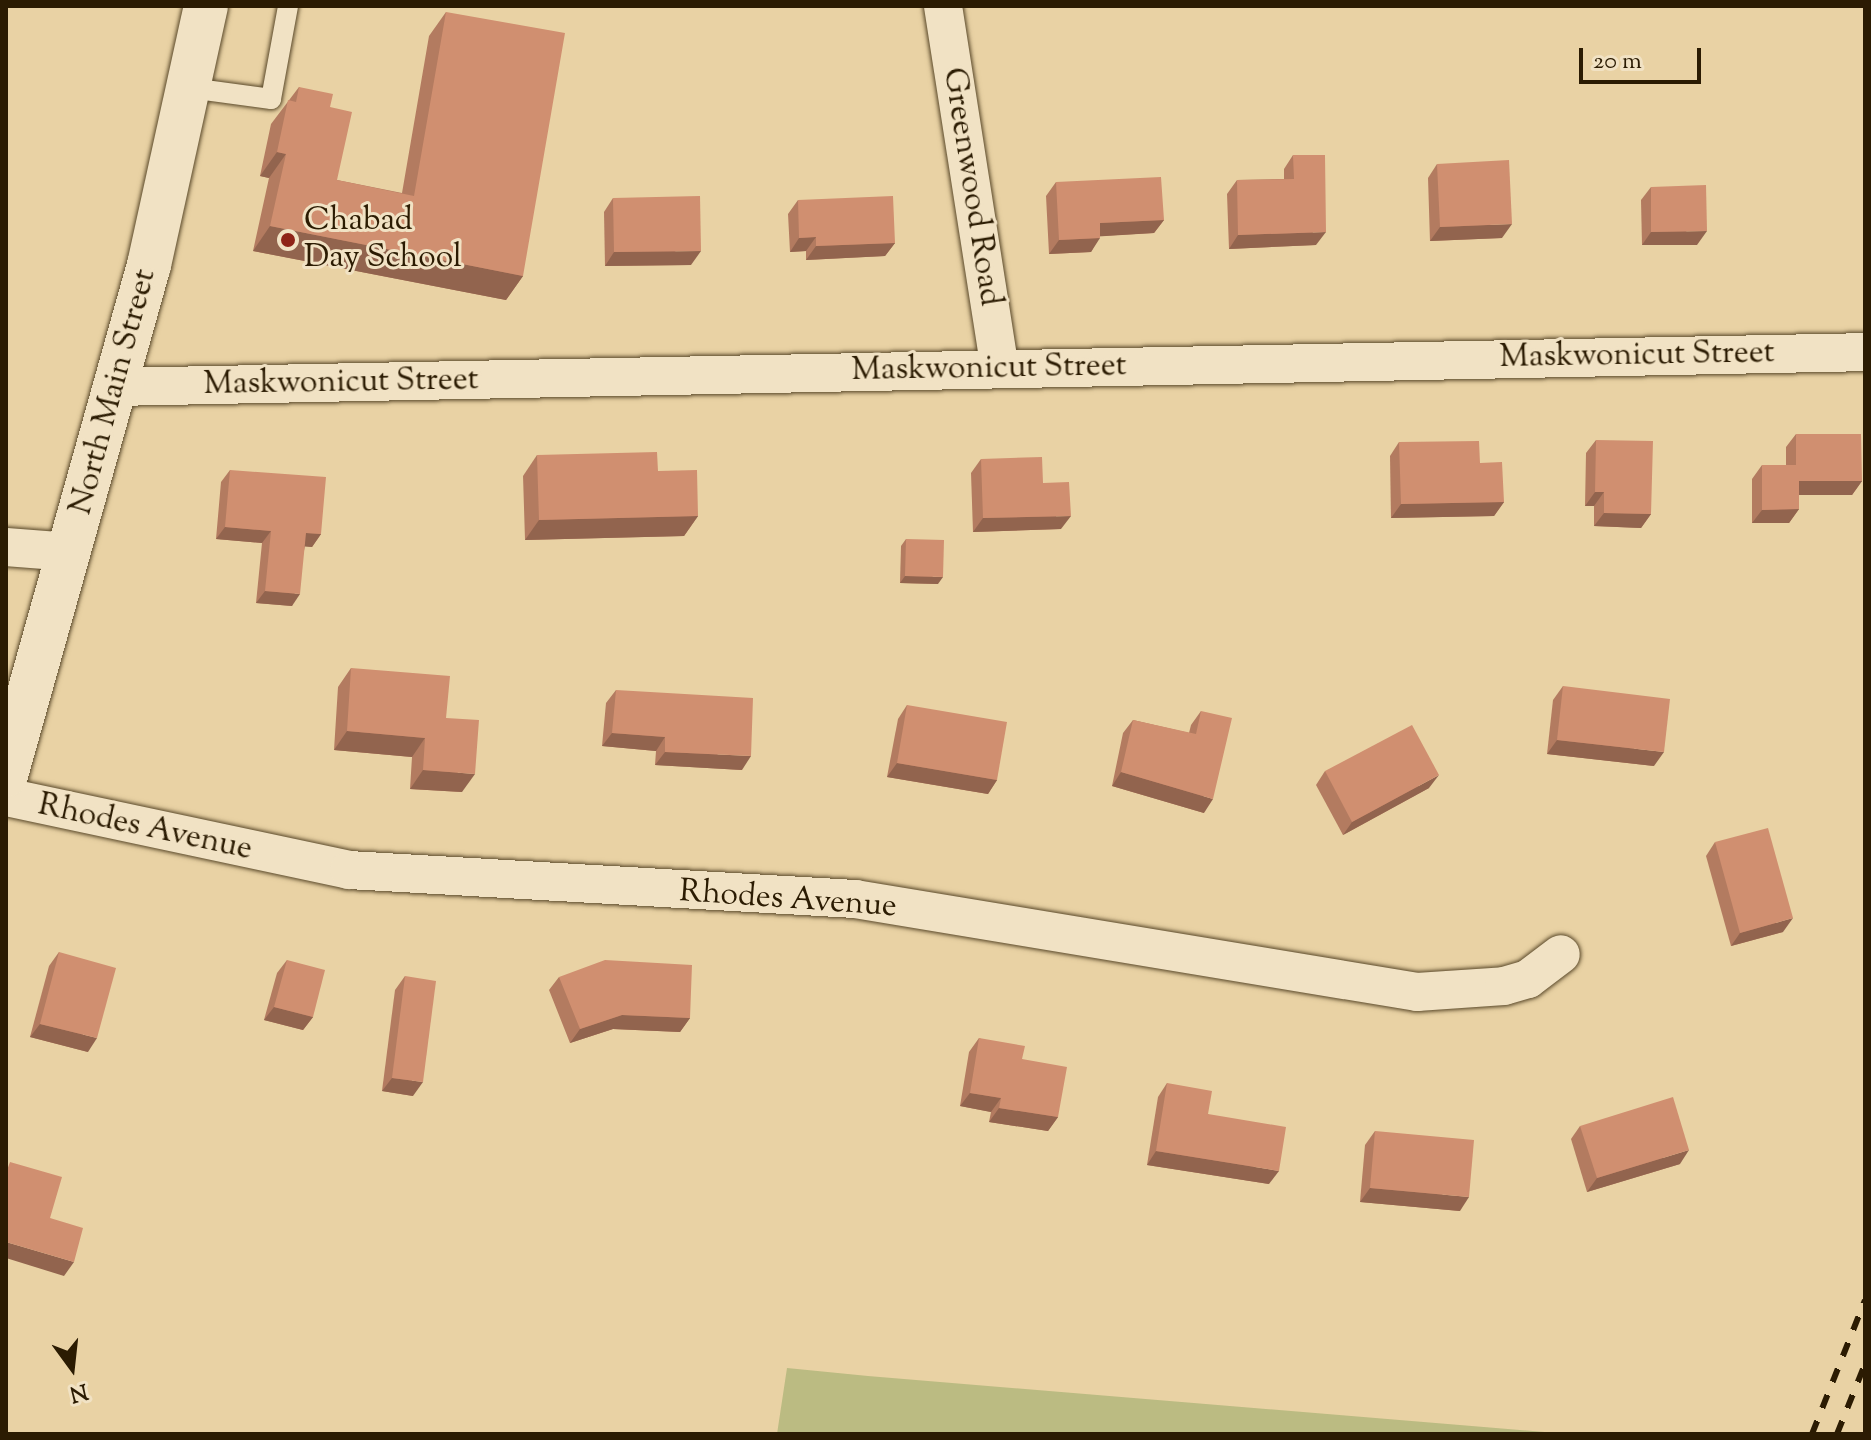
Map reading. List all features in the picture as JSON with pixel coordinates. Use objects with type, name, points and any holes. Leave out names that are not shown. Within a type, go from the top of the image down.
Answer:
[{"type":"main road","name":"North Main Street","points":[[6,775],[149,265],[206,6]]},
{"type":"street","name":"Greenwood Road","points":[[943,6],[1000,369]]},
{"type":"street","name":"Maskwonicut Street","points":[[113,387],[1865,352]]},
{"type":"street","points":[[6,547],[71,552]]},
{"type":"street","name":"Rhodes Avenue","points":[[6,797],[349,870],[855,899],[1417,992],[1516,983],[1561,954]]},
{"type":"lane","points":[[190,88],[271,99],[288,6]]},
{"type":"green space","points":[[787,1368],[868,1376],[1568,1434],[777,1434]]},
{"type":"building","points":[[446,12],[565,33],[523,276],[270,226],[286,154],[277,152],[288,100],[296,102],[299,87],[333,94],[330,107],[352,112],[337,180],[414,196]]},
{"type":"building","points":[[1293,155],[1325,155],[1326,232],[1238,235],[1237,180],[1294,179]]},
{"type":"building","points":[[1509,160],[1512,224],[1440,227],[1437,164]]},
{"type":"building","points":[[1161,177],[1164,220],[1100,223],[1100,238],[1059,240],[1056,182]]},
{"type":"building","points":[[1706,185],[1707,231],[1651,232],[1651,187]]},
{"type":"building","points":[[700,196],[701,251],[614,252],[613,198]]},
{"type":"building","points":[[893,196],[895,243],[816,246],[816,237],[799,238],[798,200]]},
{"type":"building","points":[[1796,434],[1861,434],[1862,481],[1799,481],[1799,509],[1762,510],[1762,465],[1796,465]]},
{"type":"building","points":[[1596,440],[1653,441],[1651,514],[1604,513],[1604,492],[1595,492]]},
{"type":"building","points":[[1479,441],[1480,463],[1502,462],[1504,502],[1401,504],[1399,442]]},
{"type":"building","points":[[657,452],[658,471],[697,470],[698,516],[539,520],[537,455]]},
{"type":"building","points":[[1042,457],[1043,483],[1069,482],[1071,516],[983,518],[981,459]]},
{"type":"building","points":[[230,470],[326,477],[321,534],[306,533],[300,594],[265,591],[271,531],[225,527]]},
{"type":"building","points":[[906,539],[944,540],[943,577],[905,576]]},
{"type":"building","points":[[351,668],[450,676],[446,718],[479,720],[475,774],[423,770],[425,738],[347,731]]},
{"type":"building","points":[[1563,686],[1670,699],[1664,752],[1557,740]]},
{"type":"building","points":[[616,690],[753,698],[751,756],[665,752],[665,737],[612,733]]},
{"type":"building","points":[[907,705],[1007,722],[997,780],[897,763]]},
{"type":"building","points":[[1201,711],[1232,718],[1213,799],[1121,772],[1133,720],[1196,734]]},
{"type":"building","points":[[1412,725],[1439,775],[1352,822],[1325,771]]},
{"type":"building","points":[[1768,828],[1793,918],[1740,933],[1715,842]]},
{"type":"building","points":[[59,952],[116,968],[97,1038],[40,1024]]},
{"type":"building","points":[[287,960],[325,970],[313,1017],[274,1007]]},
{"type":"building","points":[[605,960],[692,965],[690,1018],[622,1015],[580,1029],[559,977]]},
{"type":"building","points":[[405,976],[436,981],[423,1082],[392,1078]]},
{"type":"building","points":[[979,1038],[1025,1046],[1022,1059],[1067,1067],[1058,1117],[999,1108],[1001,1098],[970,1093]]},
{"type":"building","points":[[1167,1083],[1212,1091],[1208,1114],[1286,1127],[1279,1171],[1156,1151]]},
{"type":"building","points":[[1673,1097],[1689,1150],[1597,1178],[1580,1126]]},
{"type":"building","points":[[1375,1131],[1474,1140],[1469,1197],[1370,1188]]},
{"type":"building","points":[[10,1162],[62,1177],[50,1218],[83,1228],[74,1262],[6,1242],[6,1173]]},
{"type":"railway","points":[[1812,1434],[1865,1300]]},
{"type":"railway","points":[[1837,1434],[1865,1364]]},
{"type":"place","name":"Chabad Day School","points":[[288,240]]}]
